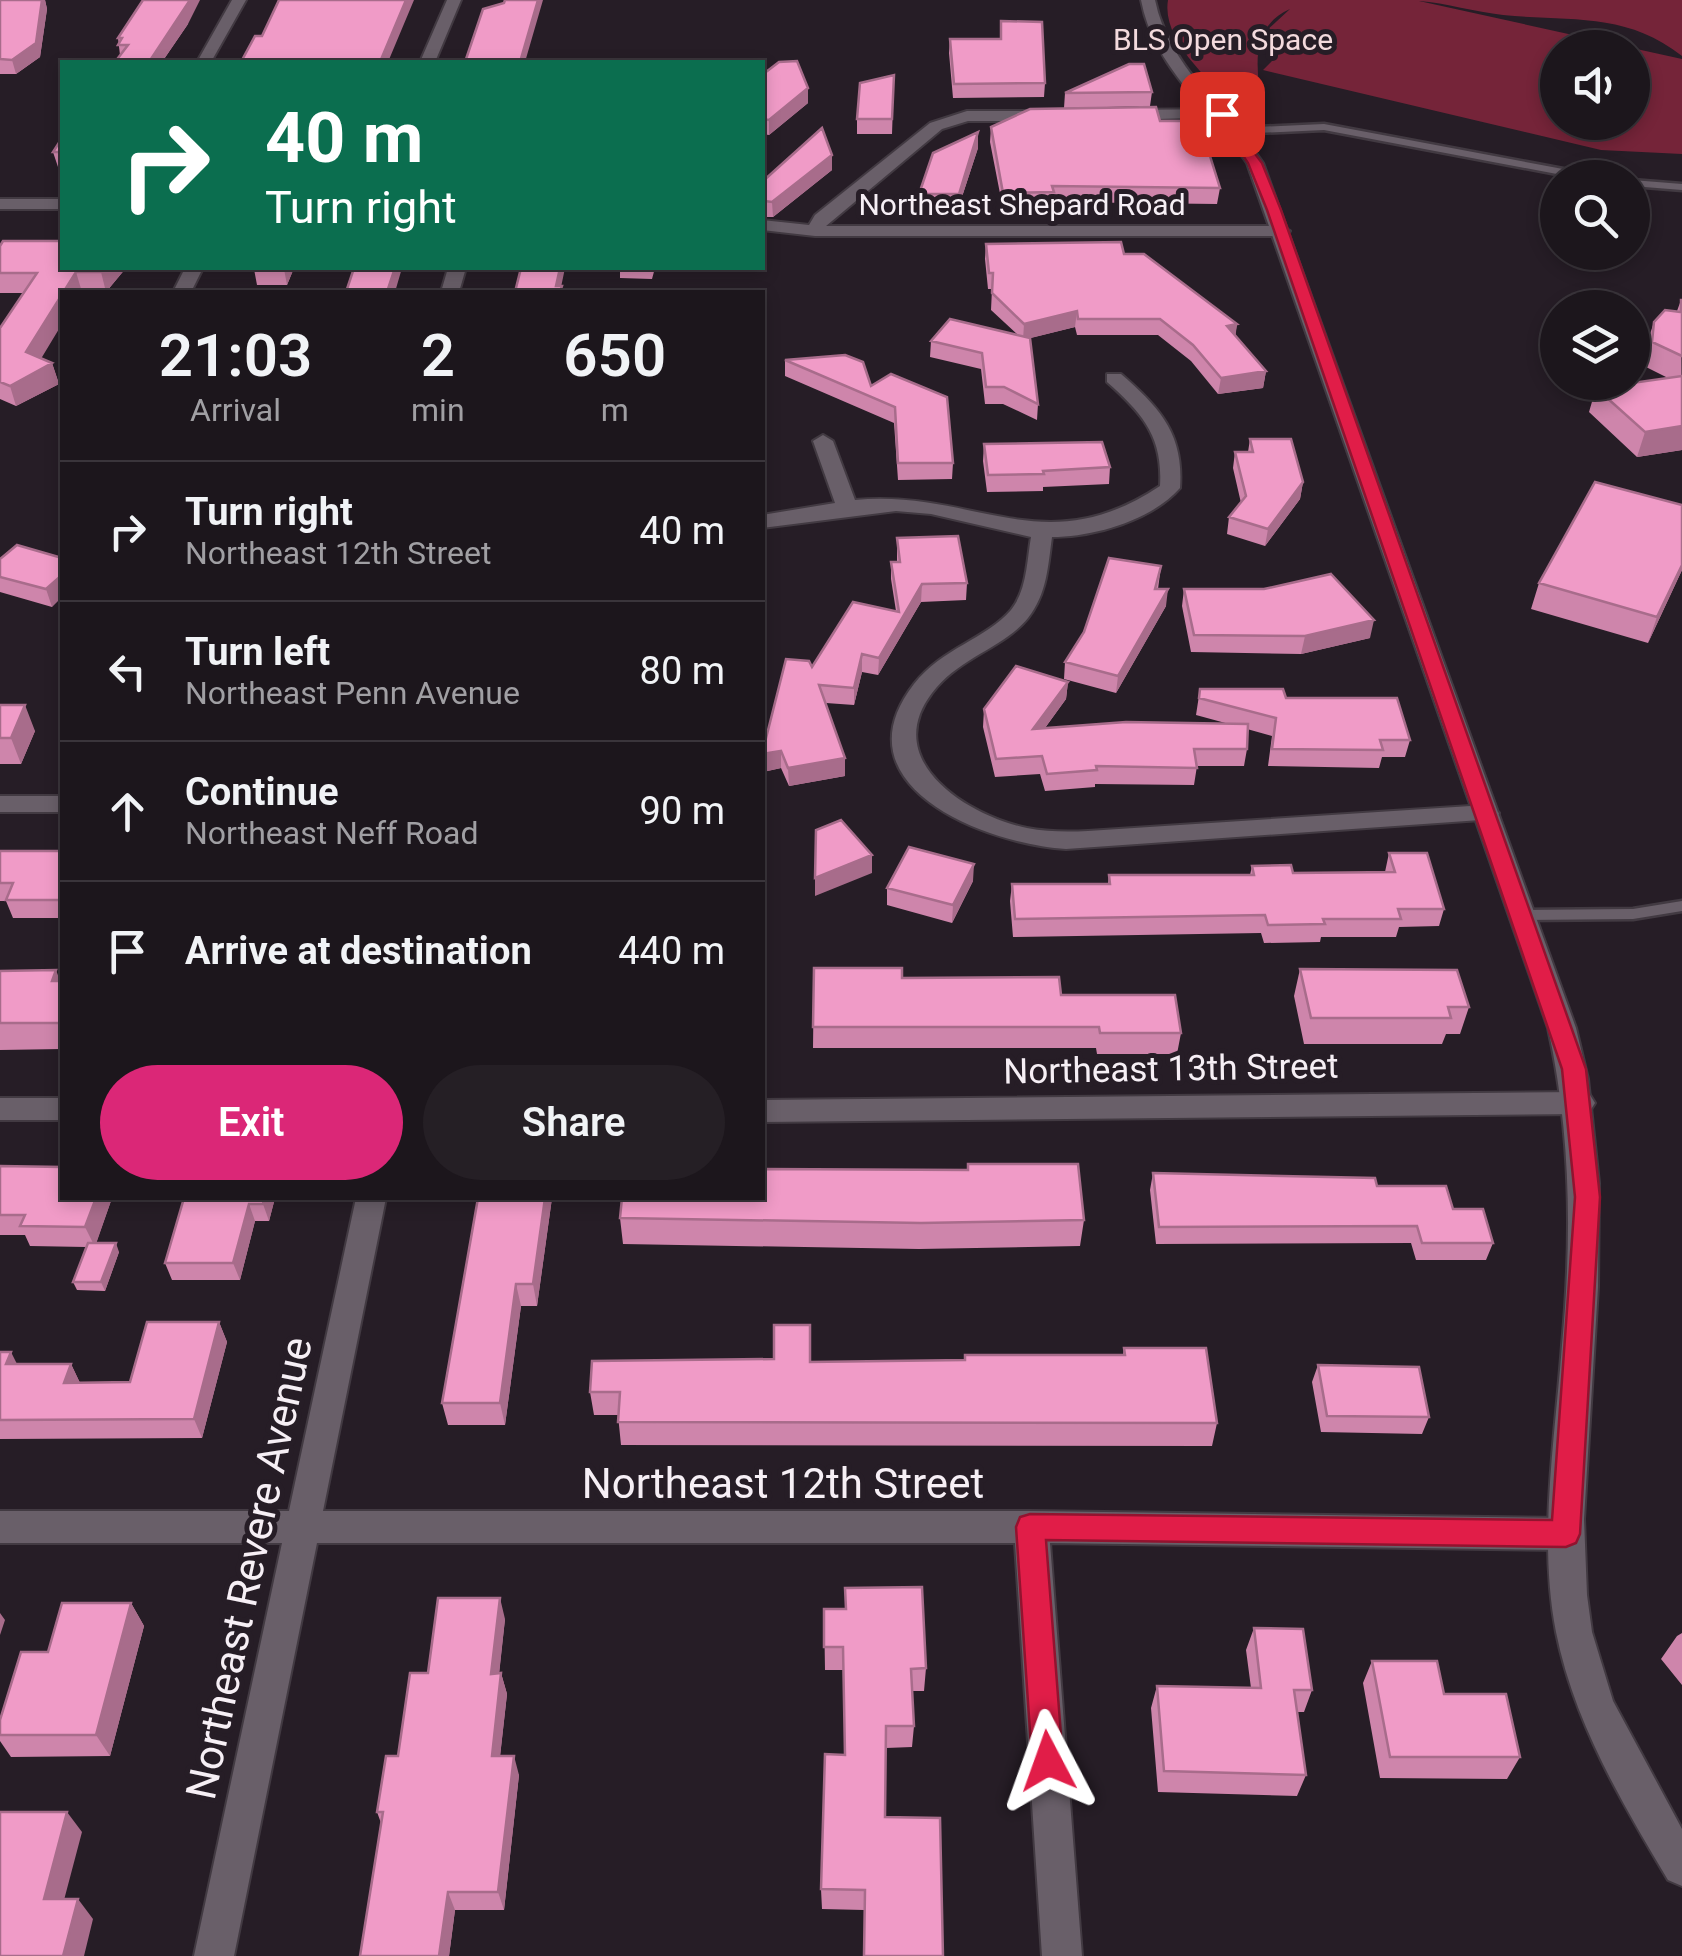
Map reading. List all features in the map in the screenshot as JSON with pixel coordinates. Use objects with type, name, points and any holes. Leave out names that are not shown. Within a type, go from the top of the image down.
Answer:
[{"type":"street","points":[[205,60],[239,0]]},
{"type":"street","points":[[428,60],[454,0]]},
{"type":"street","points":[[1148,0],[1149,15],[1162,44],[1229,123],[1255,163],[1562,1028],[1580,1104],[1588,1197],[1566,1534],[1569,1598],[1580,1658],[1606,1731],[1682,1866]]},
{"type":"street","points":[[815,231],[821,219],[936,126],[967,116],[1078,115]]},
{"type":"street","points":[[1096,115],[1229,123]]},
{"type":"street","points":[[0,204],[60,204]]},
{"type":"street","name":"Northeast Shepard Road","points":[[765,224],[815,231],[1281,231]]},
{"type":"street","points":[[765,521],[847,507],[912,505],[1042,532],[1095,524],[1137,512],[1170,488],[1174,454],[1152,411],[1114,378]]},
{"type":"street","points":[[823,441],[847,507]]},
{"type":"street","points":[[1042,532],[1028,603],[1008,627],[965,649],[920,690],[905,721],[904,747],[920,781],[959,814],[1028,836],[1108,838],[1367,816],[1486,813]]},
{"type":"street","points":[[0,804],[60,804]]},
{"type":"street","name":"Northeast 13th Street","points":[[765,1111],[1580,1104]]},
{"type":"street","points":[[0,1109],[60,1109]]},
{"type":"street","name":"Northeast Revere Avenue","points":[[214,1956],[371,1200]]},
{"type":"street","points":[[1030,1527],[1062,1956]]},
{"type":"street","name":"Northeast 12th Street","points":[[0,1528],[1030,1527],[1566,1534]]},
{"type":"lane","points":[[1229,123],[1324,127],[1540,168]]},
{"type":"lane","points":[[1650,185],[1682,187]]},
{"type":"lane","points":[[1522,915],[1633,914],[1682,906]]},
{"type":"green space","name":"BLS Open Space","points":[[1168,0],[1682,0],[1682,56],[1650,37],[1650,30],[1596,21],[1503,15],[1419,1],[1550,30],[1540,30],[1540,136],[1263,70],[1274,59],[1264,46],[1264,33],[1258,51],[1262,108],[1239,113],[1191,61],[1172,31]],"holes":[[[1290,9],[1264,33],[1277,17]]]},
{"type":"green space","points":[[1650,52],[1682,59],[1682,154],[1601,150],[1559,140],[1650,140]]},
{"type":"building","points":[[0,0],[42,0],[36,43],[12,60],[0,59]]},
{"type":"building","points":[[143,0],[190,0],[150,60],[117,60],[128,45],[118,45],[122,38],[118,38]]},
{"type":"building","points":[[279,0],[406,0],[381,60],[242,60],[255,36],[262,36]]},
{"type":"building","points":[[538,0],[521,60],[466,60],[483,9]]},
{"type":"building","points":[[1001,21],[1042,22],[1045,83],[954,84],[950,39],[1001,39]]},
{"type":"building","points":[[797,61],[808,88],[765,119],[765,73],[779,62]]},
{"type":"building","points":[[1129,64],[1144,64],[1152,92],[1065,93]]},
{"type":"building","points":[[894,75],[892,119],[857,119],[860,83]]},
{"type":"building","points":[[1156,107],[1160,121],[1199,121],[1220,188],[1052,186],[1054,192],[1003,193],[991,127],[1030,109]]},
{"type":"building","points":[[822,128],[832,155],[772,202],[765,201],[765,179]]},
{"type":"building","points":[[978,132],[959,194],[919,194],[933,153]]},
{"type":"building","points":[[3,241],[60,241],[60,270],[102,270],[76,272],[65,290],[60,290],[60,298],[26,352],[52,363],[10,386],[0,382],[0,328],[37,273],[0,273]]},
{"type":"building","points":[[1121,242],[1124,254],[1144,254],[1237,324],[1227,326],[1266,371],[1221,378],[1193,345],[1160,319],[1078,319],[1077,311],[1024,324],[992,293],[993,273],[989,273],[986,244]]},
{"type":"building","points":[[353,270],[394,270],[388,290],[347,290]]},
{"type":"building","points":[[520,270],[560,270],[556,286],[562,286],[561,290],[516,290]]},
{"type":"building","points":[[1681,300],[1682,356],[1652,342],[1654,322],[1665,310],[1681,312]]},
{"type":"building","points":[[950,319],[1030,338],[1038,404],[1004,387],[986,387],[982,353],[931,341]]},
{"type":"building","points":[[845,355],[863,362],[871,386],[891,374],[947,397],[953,463],[898,463],[895,407],[785,360]]},
{"type":"building","points":[[1682,376],[1682,426],[1645,432],[1609,400],[1650,400],[1650,380]]},
{"type":"building","points":[[1250,439],[1291,439],[1303,482],[1268,529],[1229,517],[1246,496],[1235,452],[1253,452]]},
{"type":"building","points":[[1102,442],[1110,467],[988,475],[984,444]]},
{"type":"building","points":[[1595,482],[1682,505],[1682,565],[1657,617],[1539,583]]},
{"type":"building","points":[[958,536],[967,583],[922,584],[879,658],[862,654],[854,688],[819,685],[845,758],[788,768],[781,751],[765,754],[786,659],[809,661],[812,667],[853,602],[899,612],[891,562],[900,562],[897,538]]},
{"type":"building","points":[[17,545],[60,557],[60,577],[46,589],[0,577],[0,559]]},
{"type":"building","points":[[1109,558],[1161,566],[1155,589],[1168,589],[1118,676],[1065,662],[1084,632]]},
{"type":"building","points":[[1331,574],[1374,620],[1305,636],[1194,635],[1184,589],[1264,589]]},
{"type":"building","points":[[1016,666],[1068,682],[1033,729],[1126,722],[1248,724],[1247,749],[1194,749],[1197,768],[1096,766],[1097,770],[1047,774],[1042,756],[996,759],[984,709]]},
{"type":"building","points":[[1200,689],[1283,689],[1286,698],[1397,698],[1410,740],[1380,740],[1383,750],[1272,749],[1276,718],[1199,698]]},
{"type":"building","points":[[0,705],[25,705],[11,738],[0,738]]},
{"type":"building","points":[[841,820],[872,855],[815,878],[816,830]]},
{"type":"building","points":[[909,847],[974,864],[953,905],[887,888]]},
{"type":"building","points":[[0,851],[60,851],[60,900],[6,900],[13,883],[0,883]]},
{"type":"building","points":[[1389,853],[1427,853],[1444,909],[1398,909],[1401,919],[1323,919],[1325,924],[1268,925],[1265,915],[1015,919],[1012,884],[1110,884],[1109,875],[1254,875],[1252,866],[1291,865],[1293,873],[1395,872]]},
{"type":"building","points":[[814,968],[902,968],[902,978],[1059,977],[1061,995],[1175,995],[1181,1033],[1100,1033],[1099,1027],[813,1027]]},
{"type":"building","points":[[1300,969],[1457,970],[1469,1007],[1448,1007],[1451,1018],[1311,1018]]},
{"type":"building","points":[[56,970],[52,981],[60,981],[60,1023],[0,1023],[0,971]]},
{"type":"building","points":[[968,1164],[1078,1164],[1084,1220],[921,1223],[620,1218],[622,1200],[765,1200],[765,1169],[968,1170]]},
{"type":"building","points":[[0,1166],[60,1167],[60,1200],[95,1200],[85,1227],[20,1226],[25,1215],[0,1215]]},
{"type":"building","points":[[1153,1173],[1375,1178],[1377,1186],[1446,1186],[1453,1209],[1483,1209],[1493,1243],[1422,1243],[1417,1226],[1159,1227]]},
{"type":"building","points":[[183,1200],[264,1200],[263,1204],[249,1204],[233,1263],[165,1263]]},
{"type":"building","points":[[478,1200],[545,1200],[533,1284],[516,1284],[500,1403],[442,1403]]},
{"type":"building","points":[[88,1243],[116,1243],[101,1282],[73,1282]]},
{"type":"building","points":[[147,1322],[219,1322],[194,1419],[0,1420],[0,1352],[11,1352],[6,1364],[71,1364],[64,1383],[130,1382]]},
{"type":"building","points":[[774,1325],[810,1325],[810,1362],[965,1360],[965,1355],[1125,1355],[1124,1348],[1206,1348],[1217,1423],[618,1422],[620,1392],[590,1392],[592,1361],[774,1359]]},
{"type":"building","points":[[1318,1365],[1419,1367],[1429,1417],[1327,1416]]},
{"type":"building","points":[[922,1587],[926,1668],[911,1669],[914,1726],[886,1726],[885,1817],[940,1818],[943,1956],[864,1956],[865,1890],[821,1889],[825,1754],[845,1755],[843,1647],[824,1647],[824,1609],[846,1609],[845,1588]]},
{"type":"building","points":[[438,1598],[500,1598],[491,1674],[501,1673],[492,1756],[514,1756],[498,1892],[448,1892],[439,1956],[360,1956],[383,1812],[377,1812],[386,1756],[398,1756],[410,1673],[428,1673]]},
{"type":"building","points":[[62,1603],[131,1603],[96,1735],[0,1735],[0,1720],[21,1652],[48,1652]]},
{"type":"building","points":[[1254,1628],[1303,1629],[1312,1690],[1294,1690],[1306,1775],[1164,1771],[1157,1686],[1261,1688]]},
{"type":"building","points":[[1372,1661],[1437,1661],[1444,1694],[1506,1694],[1520,1757],[1390,1757]]},
{"type":"building","points":[[0,1812],[67,1812],[44,1899],[78,1899],[63,1956],[0,1956]]},
{"type":"route","points":[[1048,1761],[1030,1527],[1566,1534],[1588,1197],[1574,1069],[1274,210],[1255,163],[1222,114]]}]
